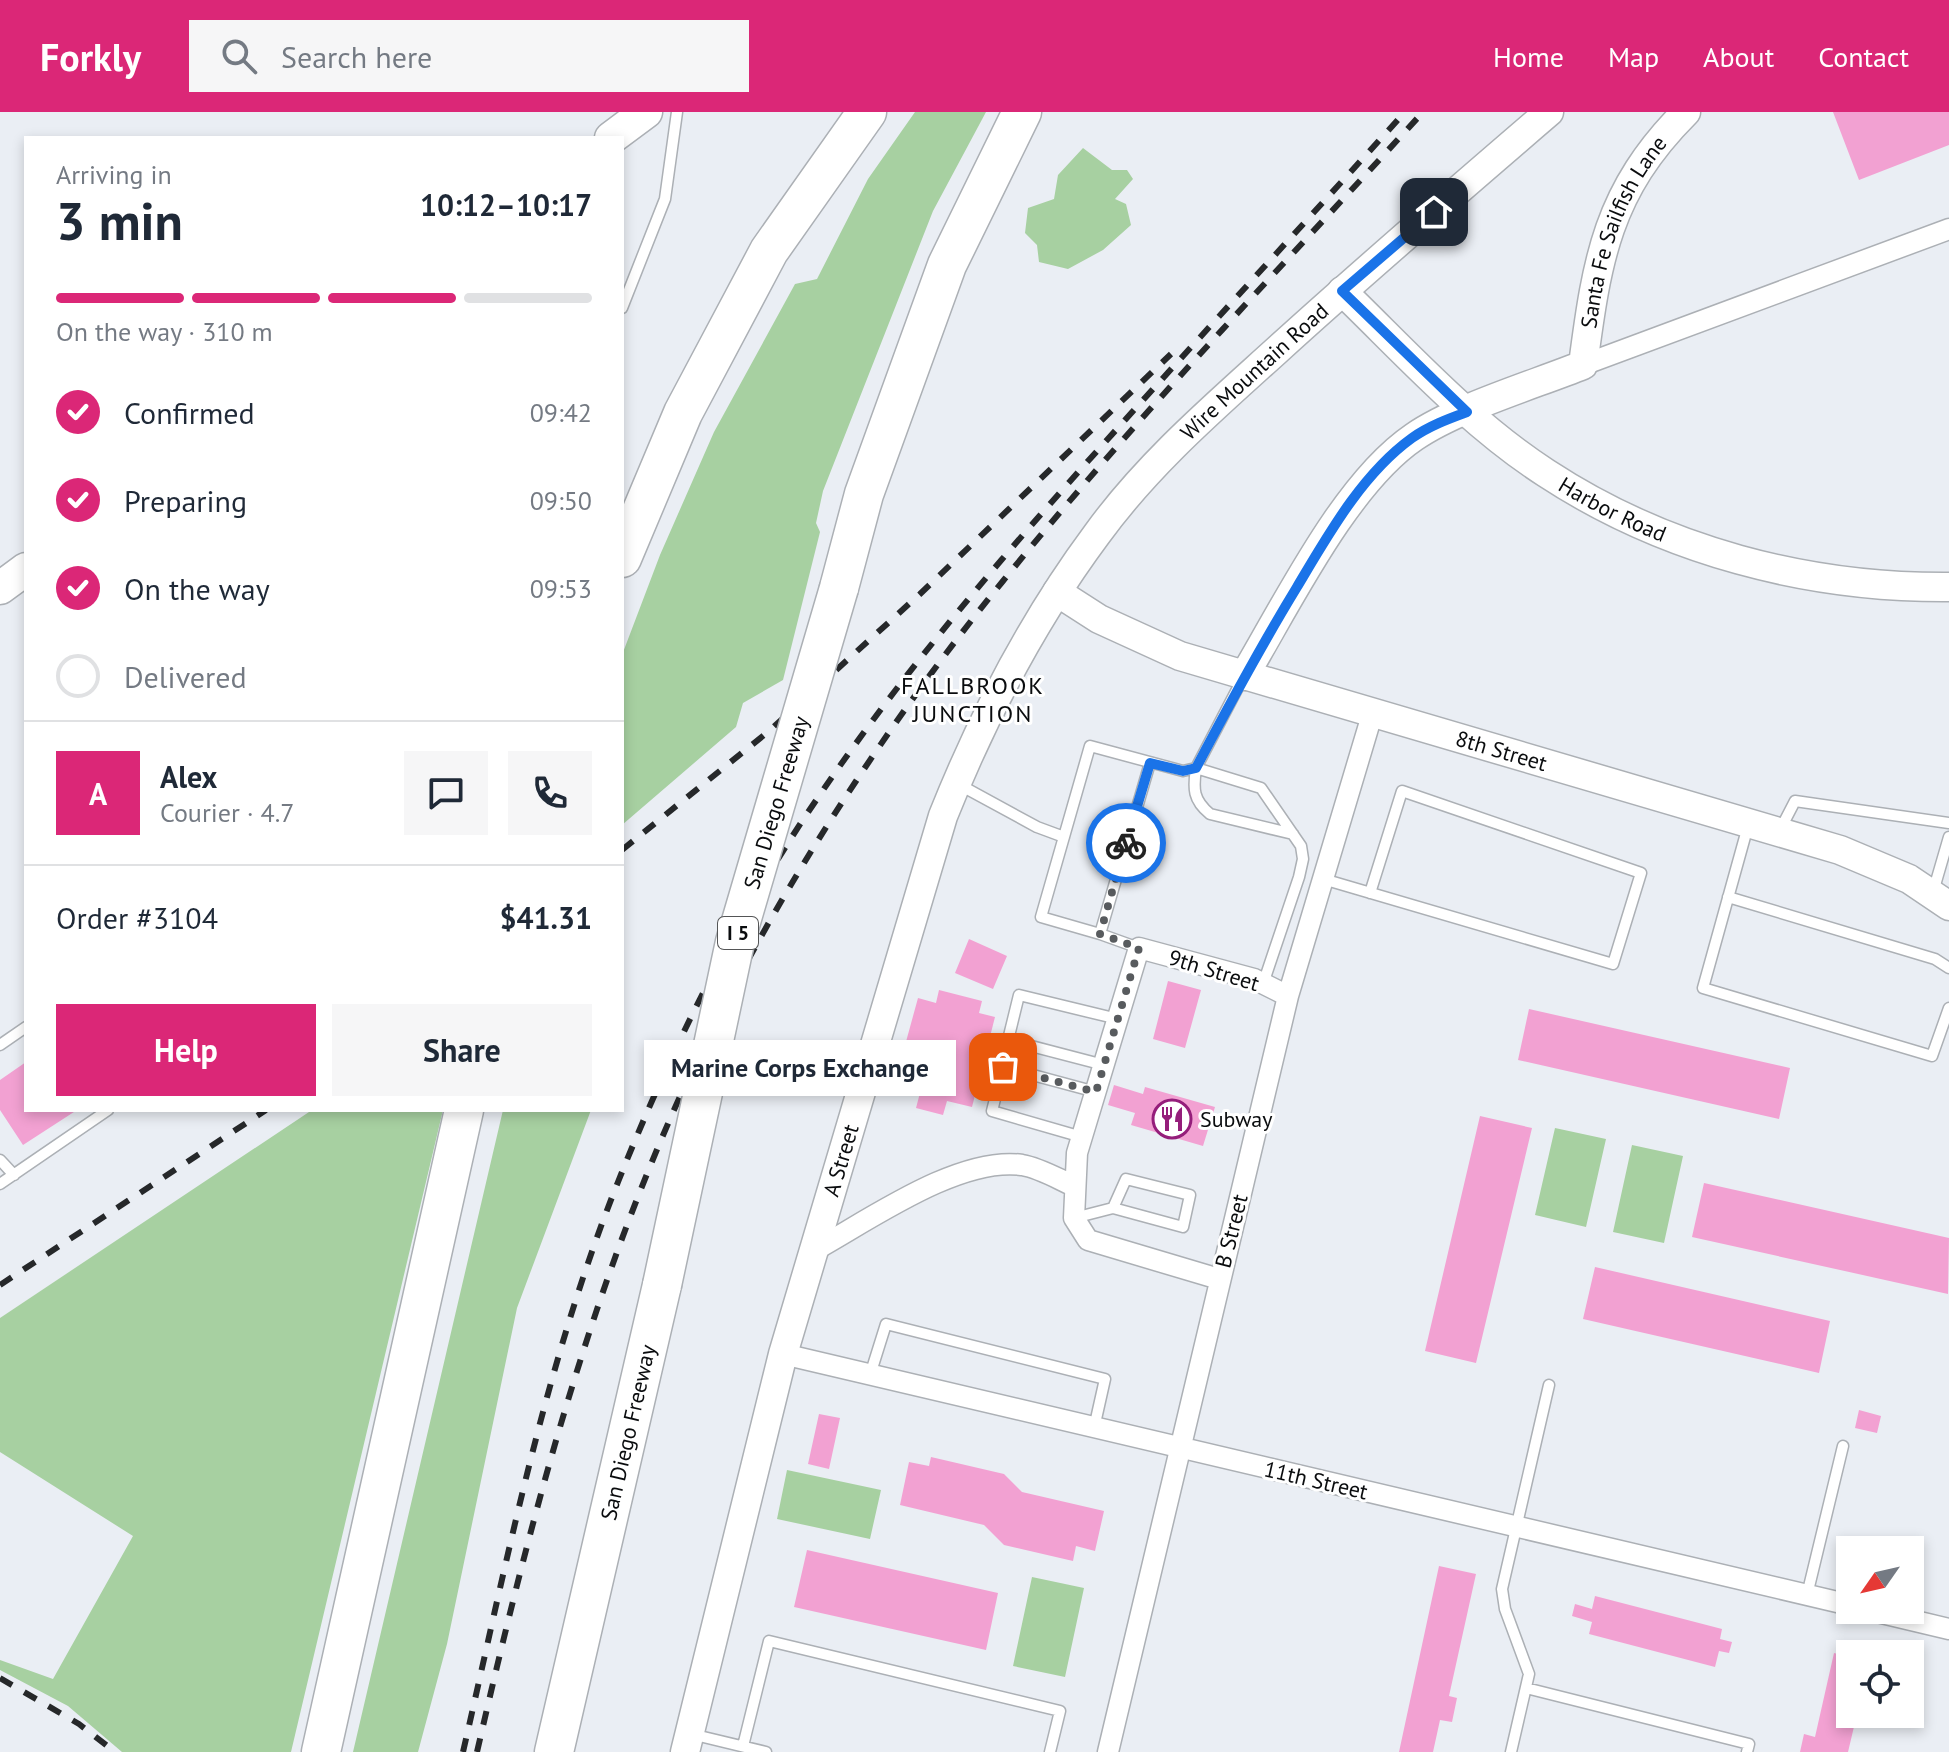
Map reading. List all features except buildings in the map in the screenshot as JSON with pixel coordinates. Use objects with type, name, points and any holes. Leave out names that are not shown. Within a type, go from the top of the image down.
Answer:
[{"type":"highway","points":[[624,553],[683,413],[769,251],[867,112]]},
{"type":"highway","name":"San Diego Freeway","points":[[554,1752],[662,1285],[735,942],[864,494],[947,265],[1022,112]]},
{"type":"highway","points":[[321,1752],[464,1112]]},
{"type":"main road","points":[[614,136],[646,112]]},
{"type":"main road","points":[[0,588],[24,570]]},
{"type":"street","name":"Wire Mountain Road","points":[[1057,592],[1098,532],[1162,456],[1342,291],[1549,112]]},
{"type":"street","name":"Santa Fe Sailfish Lane","points":[[1583,365],[1593,293],[1611,221],[1637,168],[1686,112]]},
{"type":"street","points":[[1244,676],[1323,544],[1364,487],[1411,439],[1433,425],[1583,365],[1949,229]]},
{"type":"street","name":"Harbor Road","points":[[1342,291],[1467,412],[1545,473],[1639,525],[1686,544],[1806,577],[1901,587],[1949,587]]},
{"type":"street","name":"8th Street","points":[[1057,592],[1099,619],[1180,656],[1372,715],[1840,850],[1909,879],[1940,900]]},
{"type":"street","name":"A Street","points":[[687,1743],[783,1354],[956,783],[1021,650],[1057,592]]},
{"type":"street","name":"B Street","points":[[1108,1752],[1288,996],[1372,715]]},
{"type":"street","points":[[1139,948],[1082,1137],[1074,1186],[1074,1218],[1088,1240],[1219,1279]]},
{"type":"street","name":"9th Street","points":[[1139,948],[1263,984],[1288,996]]},
{"type":"street","points":[[813,1251],[944,1180],[1000,1164],[1026,1165],[1074,1186]]},
{"type":"street","name":"11th Street","points":[[783,1354],[1836,1602]]},
{"type":"street","points":[[1924,1623],[1949,1629]]},
{"type":"lane","points":[[624,303],[665,199],[677,112]]},
{"type":"lane","points":[[1244,676],[1196,768],[1193,790],[1201,806],[1210,814],[1293,834]]},
{"type":"lane","points":[[1139,948],[1041,917],[1090,746],[1183,771],[1196,768],[1261,788],[1293,834],[1303,859],[1263,984]]},
{"type":"lane","points":[[1100,934],[1150,763]]},
{"type":"lane","points":[[956,783],[1037,827],[1064,837]]},
{"type":"lane","points":[[1323,879],[1370,893],[1613,964],[1641,873],[1402,791],[1370,893]]},
{"type":"lane","points":[[1779,833],[1795,801],[1949,823]]},
{"type":"lane","points":[[1749,824],[1703,988],[1932,1056],[1949,1008]]},
{"type":"lane","points":[[1940,900],[1949,837]]},
{"type":"lane","points":[[1728,897],[1935,959],[1949,968]]},
{"type":"lane","points":[[1082,1137],[992,1111],[1019,995],[1118,1019]]},
{"type":"lane","points":[[0,1045],[24,1028]]},
{"type":"lane","points":[[1008,1040],[1104,1065]]},
{"type":"lane","points":[[1003,1067],[1096,1092]]},
{"type":"lane","points":[[0,1184],[105,1112]]},
{"type":"lane","points":[[0,1160],[14,1175]]},
{"type":"lane","points":[[1074,1218],[1113,1208],[1183,1227],[1190,1195],[1126,1179],[1113,1208]]},
{"type":"lane","points":[[870,1375],[886,1324],[1105,1379],[1094,1428]]},
{"type":"lane","points":[[1511,1752],[1529,1674],[1526,1657],[1505,1609],[1502,1589],[1549,1385]]},
{"type":"lane","points":[[1807,1595],[1843,1446]]},
{"type":"lane","points":[[743,1746],[769,1641],[1060,1711],[1050,1752]]},
{"type":"lane","points":[[1526,1688],[1749,1744],[1747,1752]]},
{"type":"lane","points":[[687,1743],[743,1746],[766,1752]]},
{"type":"green space","points":[[915,112],[986,112],[933,211],[823,491],[816,523],[820,532],[783,680],[743,703],[736,727],[624,823],[624,650],[660,555],[714,432],[795,284],[817,279],[868,179]]},
{"type":"green space","points":[[1083,148],[1112,170],[1127,170],[1133,179],[1115,199],[1126,204],[1131,225],[1103,250],[1068,269],[1039,262],[1037,245],[1025,233],[1028,208],[1054,199],[1058,175]]},
{"type":"green space","points":[[309,1112],[443,1112],[291,1752],[122,1752],[68,1706],[0,1670],[0,1660],[53,1679],[133,1536],[0,1452],[0,1318]]},
{"type":"green space","points":[[503,1112],[590,1112],[517,1308],[447,1644],[418,1752],[353,1752]]},
{"type":"green space","points":[[1555,1128],[1606,1139],[1586,1227],[1535,1215]]},
{"type":"green space","points":[[1632,1145],[1683,1156],[1664,1243],[1613,1232]]},
{"type":"green space","points":[[787,1470],[881,1490],[870,1539],[777,1519]]},
{"type":"green space","points":[[1032,1577],[1084,1588],[1065,1677],[1013,1666]]},
{"type":"railway","points":[[463,1752],[548,1392],[592,1251],[660,1082],[708,983],[761,887],[856,743],[934,641],[1101,447],[1405,112]]},
{"type":"railway","points":[[477,1752],[524,1557],[579,1364],[611,1269],[686,1083],[731,992],[790,886],[892,728],[1003,581],[1157,402],[1423,112]]},
{"type":"railway","points":[[624,848],[769,731],[920,594],[1171,354]]},
{"type":"railway","points":[[0,1285],[263,1112]]},
{"type":"railway","points":[[0,1678],[79,1724],[115,1752]]},
{"type":"way so far","points":[[1003,1067],[1096,1092],[1139,948],[1100,934],[1126,843]]},
{"type":"place","name":"Marine Corps Exchange","points":[[1003,1067]]},
{"type":"place","name":"Subway","points":[[1172,1119]]},
{"type":"district","name":"FALLBROOK JUNCTION","points":[[973,700]]},
{"type":"route","points":[[1126,843],[1150,763],[1183,771],[1196,768],[1244,676],[1323,544],[1356,497],[1411,439],[1433,425],[1467,412],[1342,291],[1434,212]]}]
